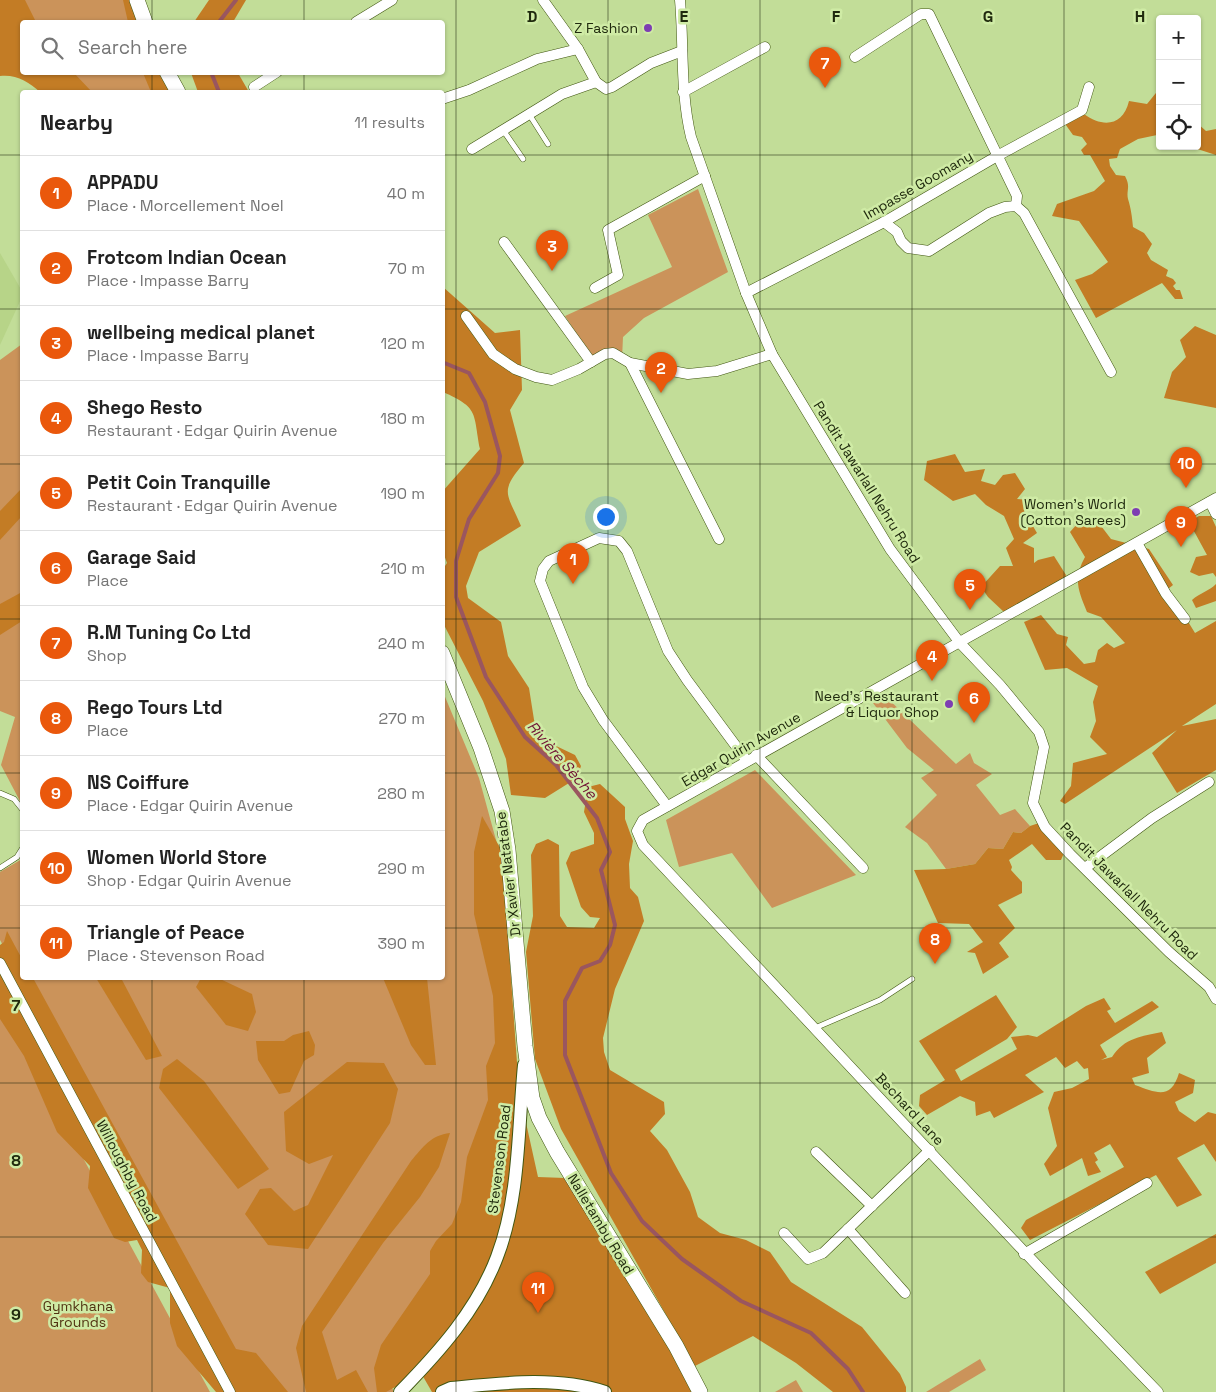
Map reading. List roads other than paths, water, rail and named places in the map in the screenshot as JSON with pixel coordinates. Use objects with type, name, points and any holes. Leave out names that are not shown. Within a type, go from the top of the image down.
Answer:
[{"type":"main road","points":[[137,0],[144,20]]},
{"type":"main road","points":[[169,75],[177,90]]},
{"type":"main road","name":"Dr Xavier Natatabe","points":[[445,660],[481,748],[502,811],[508,850],[525,1046]]},
{"type":"main road","name":"Nalletamby Road","points":[[525,1046],[532,1098],[539,1118],[557,1152],[676,1346],[700,1392]]},
{"type":"street","points":[[359,20],[392,0]]},
{"type":"street","points":[[544,0],[578,49],[596,82],[606,89],[651,63],[682,51]]},
{"type":"street","name":"Pandit Jawarlall Nehru Road","points":[[680,0],[683,92],[691,137],[746,293],[772,354],[890,549],[960,643],[1000,685],[1039,732],[1044,747],[1033,803],[1045,827],[1169,952],[1213,983],[1216,999]]},
{"type":"street","points":[[855,58],[921,14],[929,14],[999,154],[1018,196],[1016,206]]},
{"type":"street","points":[[683,92],[765,47]]},
{"type":"street","points":[[445,99],[537,59],[578,49]]},
{"type":"street","points":[[254,87],[272,75]]},
{"type":"street","points":[[472,149],[562,94],[596,82]]},
{"type":"street","name":"Impasse Goomany","points":[[746,293],[884,222],[999,154],[1082,110],[1089,87]]},
{"type":"street","points":[[595,288],[618,275],[608,230],[705,176]]},
{"type":"street","points":[[884,222],[897,232],[901,241],[908,248],[929,251],[989,213],[1005,207],[1016,206],[1024,213],[1111,372]]},
{"type":"street","points":[[504,242],[590,362]]},
{"type":"street","points":[[466,316],[494,354],[515,369],[536,377],[552,380],[605,354],[613,353],[630,363],[688,374],[717,371],[772,354]]},
{"type":"street","points":[[630,363],[719,539]]},
{"type":"street","points":[[1213,500],[1216,514]]},
{"type":"street","name":"Edgar Quirin Avenue","points":[[642,845],[638,831],[643,820],[1213,500]]},
{"type":"street","points":[[668,806],[603,720],[583,687],[540,581],[543,569],[549,561],[599,538],[619,541],[627,551],[668,650],[687,680],[747,761]]},
{"type":"street","points":[[1136,543],[1166,594],[1185,619]]},
{"type":"street","points":[[756,755],[863,868]]},
{"type":"street","points":[[1085,868],[1152,818],[1209,782]]},
{"type":"street","name":"Bechard Lane","points":[[642,845],[930,1150],[1024,1254],[1158,1392]]},
{"type":"street","name":"Willoughby Road","points":[[0,963],[230,1392]]},
{"type":"street","name":"Stevenson Road","points":[[400,1392],[442,1349],[475,1302],[498,1257],[512,1204],[525,1046]]},
{"type":"street","points":[[784,1234],[804,1256],[813,1258],[822,1254],[930,1150]]},
{"type":"street","points":[[816,1152],[872,1206]]},
{"type":"street","points":[[1024,1254],[1147,1183]]},
{"type":"street","points":[[848,1229],[905,1293]]},
{"type":"street","points":[[442,1392],[451,1388],[514,1382],[568,1385],[606,1392]]},
{"type":"lane","points":[[529,114],[548,144]]},
{"type":"lane","points":[[502,130],[523,160]]},
{"type":"lane","points":[[0,793],[14,799],[20,806]]},
{"type":"lane","points":[[0,868],[17,857],[20,852]]},
{"type":"lane","points":[[815,1028],[880,1000],[912,979]]},
{"type":"waterway","name":"Rivière Sèche","points":[[221,20],[236,0]]},
{"type":"waterway","name":"Rivière Sèche","points":[[212,75],[218,90]]},
{"type":"waterway","name":"Rivière Sèche","points":[[445,363],[469,373],[485,402],[500,456],[498,473],[469,519],[456,561],[456,597],[486,677],[525,737],[556,765],[597,818],[610,852],[601,870],[615,925],[610,945],[600,961],[582,968],[565,1001],[565,1055],[611,1173],[642,1221],[682,1259],[741,1301],[811,1333],[848,1369],[863,1392]]},
{"type":"place","name":"Z Fashion","points":[[648,28]]},
{"type":"place","name":"R.M Tuning Co Ltd","points":[[825,88]]},
{"type":"place","name":"wellbeing medical planet","points":[[552,271]]},
{"type":"place","name":"Frotcom Indian Ocean","points":[[661,393]]},
{"type":"place","name":"Women World Store","points":[[1186,488]]},
{"type":"place","name":"Women's World (Cotton Sarees)","points":[[1136,512]]},
{"type":"place","name":"NS Coiffure","points":[[1181,547]]},
{"type":"place","name":"APPADU","points":[[573,584]]},
{"type":"place","name":"Petit Coin Tranquille","points":[[970,610]]},
{"type":"place","name":"Shego Resto","points":[[932,681]]},
{"type":"place","name":"Need's Restaurant & Liquor Shop","points":[[949,704]]},
{"type":"place","name":"Garage Said","points":[[974,723]]},
{"type":"place","name":"Rego Tours Ltd","points":[[935,964]]},
{"type":"place","name":"Triangle of Peace","points":[[538,1313]]},
{"type":"park label","name":"Gymkhana Grounds","points":[[78,1314]]}]
